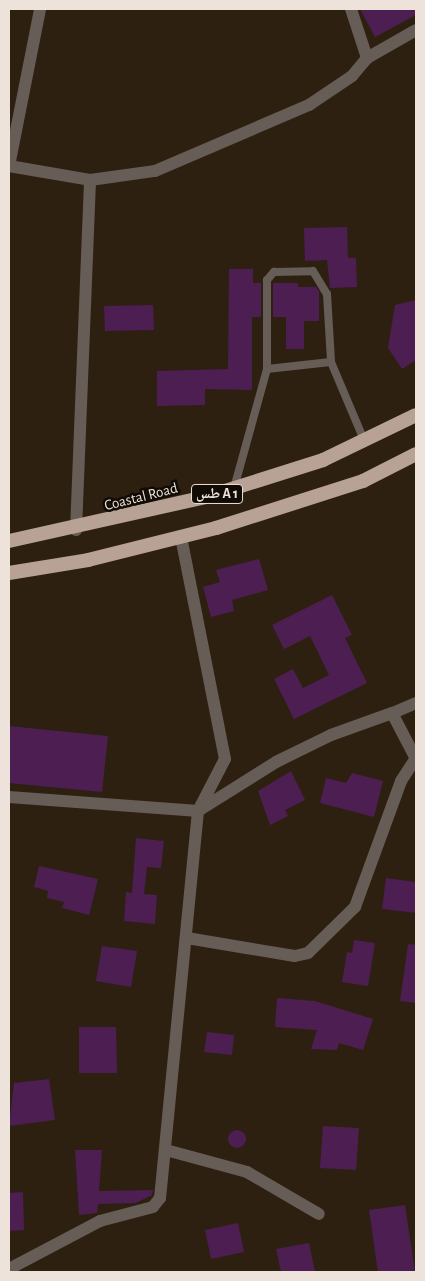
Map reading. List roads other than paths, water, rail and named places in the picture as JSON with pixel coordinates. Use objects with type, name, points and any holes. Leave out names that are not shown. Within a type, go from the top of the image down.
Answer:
[{"type":"highway","name":"Coastal Road","points":[[9,542],[76,530],[234,488],[323,460],[416,415]]},
{"type":"highway","name":"طس A 1","points":[[9,573],[88,560],[181,537],[362,480],[416,454]]},
{"type":"street","points":[[40,9],[9,166],[90,180],[154,171],[190,158],[309,106],[352,76],[367,58],[416,30]]},
{"type":"street","points":[[351,9],[367,58]]},
{"type":"street","points":[[76,530],[90,180]]},
{"type":"street","points":[[9,1269],[100,1221],[153,1208],[161,1192],[198,811],[225,759],[181,537]]},
{"type":"street","points":[[9,797],[198,811],[276,762],[331,735],[392,713],[416,702]]},
{"type":"street","points":[[187,938],[295,956],[308,953],[355,907],[401,781],[416,758],[392,713]]},
{"type":"street","points":[[166,1150],[247,1172],[319,1214]]},
{"type":"lane","points":[[234,488],[267,370],[267,280],[274,272],[313,271],[327,294],[330,362],[364,440]]},
{"type":"lane","points":[[267,370],[330,362]]}]
